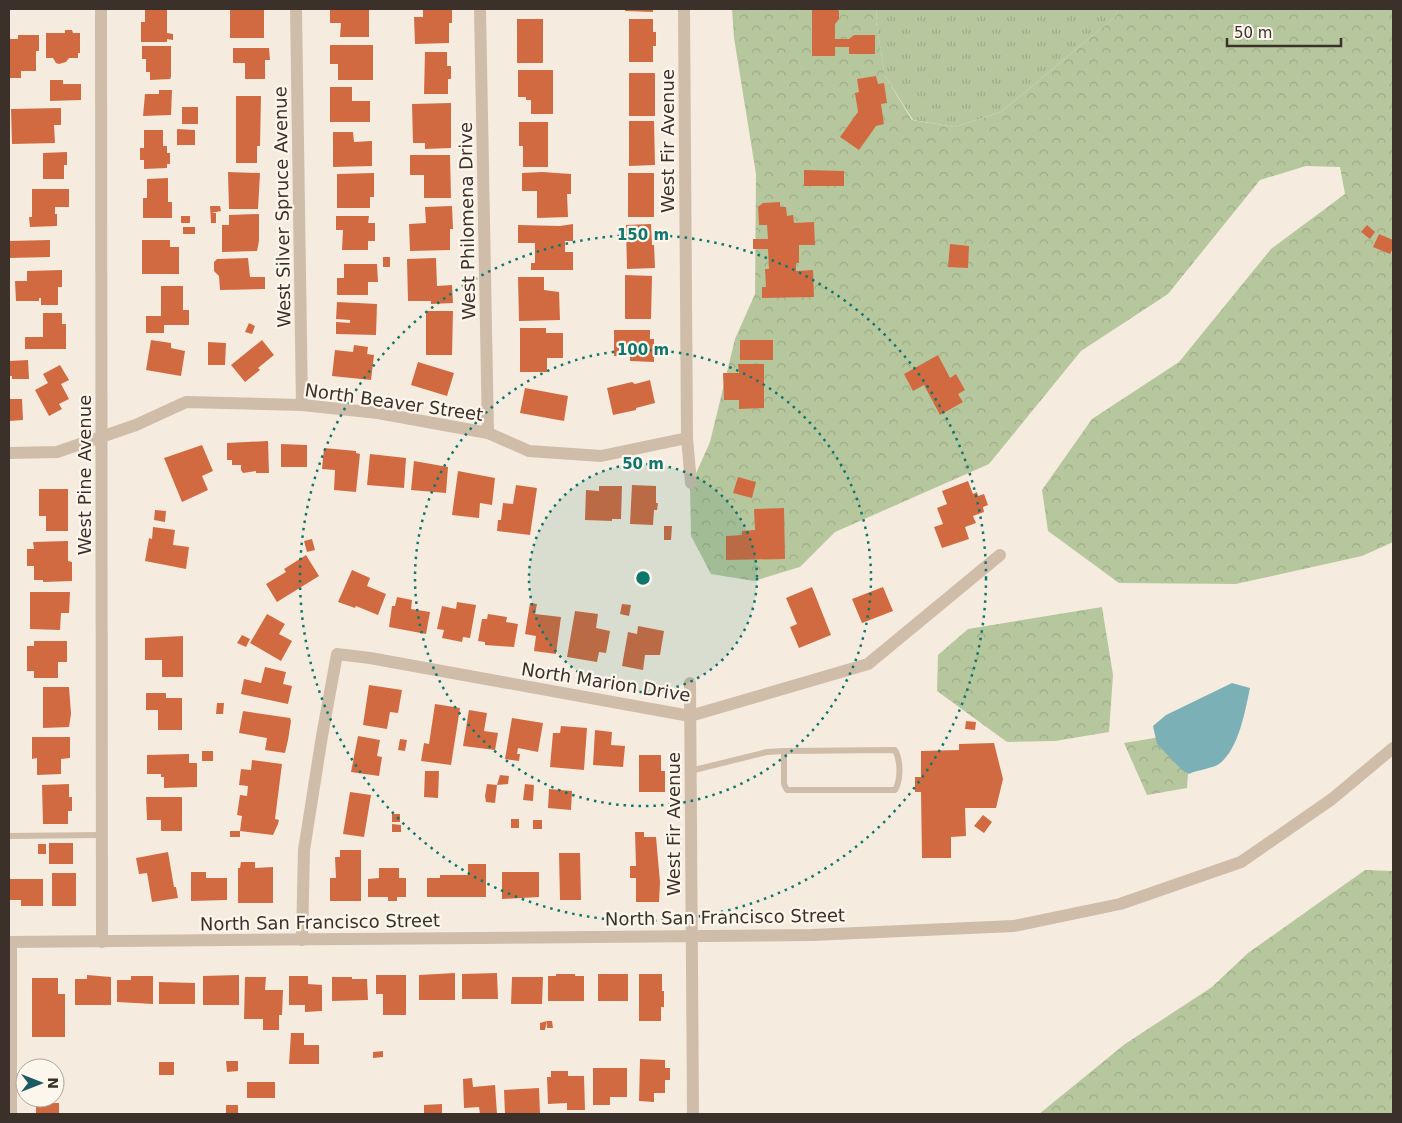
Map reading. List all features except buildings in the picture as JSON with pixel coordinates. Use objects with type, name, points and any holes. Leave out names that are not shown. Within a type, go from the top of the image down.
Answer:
[{"type":"street","name":"West Pine Avenue","points":[[101,9],[102,942]]},
{"type":"street","name":"West Silver Spruce Avenue","points":[[296,9],[302,405]]},
{"type":"street","name":"West Philomena Drive","points":[[480,9],[488,433]]},
{"type":"street","name":"West Fir Avenue","points":[[684,9],[687,438],[690,483]]},
{"type":"street","name":"North Beaver Street","points":[[9,453],[57,452],[136,425],[186,402],[302,405],[378,413],[488,433],[529,451],[601,456],[687,438]]},
{"type":"street","name":"North Marion Drive","points":[[302,940],[304,850],[337,654],[370,658],[690,716],[868,664],[1000,555]]},
{"type":"street","name":"West Fir Avenue","points":[[690,683],[693,1114]]},
{"type":"street","name":"North San Francisco Street","points":[[10,942],[812,935],[1014,926],[1120,904],[1241,862],[1332,799],[1393,748]]},
{"type":"street","points":[[10,942],[10,1114]]},
{"type":"lane","points":[[690,771],[767,752],[895,750],[899,758],[898,784],[895,790],[787,790],[784,784],[784,752]]},
{"type":"lane","points":[[9,836],[102,835]]},
{"type":"green space","points":[[732,9],[877,9],[876,21],[885,76],[912,120],[955,127],[1001,112],[1116,16],[1119,9],[1393,9],[1393,542],[1362,556],[1236,584],[1119,583],[1048,531],[1042,490],[1092,419],[1179,362],[1271,249],[1345,194],[1340,167],[1306,166],[1260,180],[1168,294],[1081,351],[989,464],[835,532],[800,567],[754,581],[711,574],[691,536],[690,487],[710,442],[735,339],[755,294],[756,174],[734,38]]},
{"type":"green space","points":[[877,9],[1119,9],[1116,16],[1001,112],[955,127],[913,120],[885,76],[876,21]]},
{"type":"green space","points":[[1102,607],[1113,675],[1109,732],[1055,741],[1007,742],[937,691],[938,655],[968,629]]},
{"type":"green space","points":[[1191,732],[1187,788],[1147,795],[1124,743]]},
{"type":"green space","points":[[1365,870],[1393,871],[1393,1114],[1039,1114],[1125,1044],[1212,987],[1248,953]]},
{"type":"water","points":[[1232,683],[1250,688],[1240,729],[1232,749],[1219,764],[1189,774],[1181,769],[1157,744],[1153,726],[1166,715]]}]
